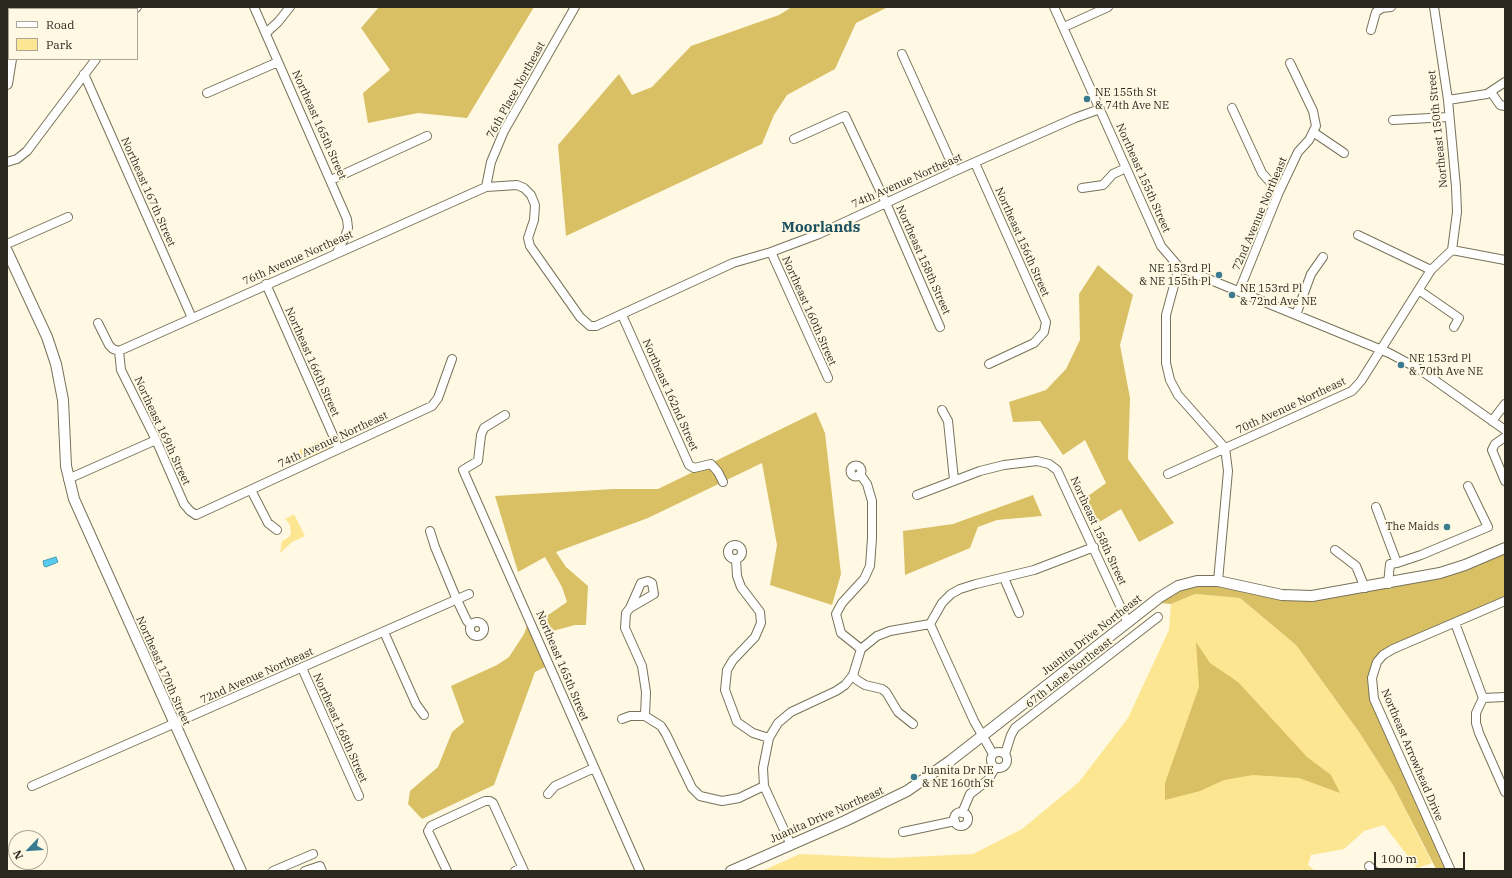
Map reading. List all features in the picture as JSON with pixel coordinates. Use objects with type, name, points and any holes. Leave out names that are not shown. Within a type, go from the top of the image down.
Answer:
[{"type":"main road","points":[[7,84],[11,60]]},
{"type":"main road","name":"Northeast 170th Street","points":[[7,251],[46,337],[58,370],[63,400],[65,453],[68,479],[82,521],[241,871]]},
{"type":"main road","name":"Juanita Drive Northeast","points":[[731,871],[864,812],[907,791],[982,736],[1160,597],[1178,586],[1197,581],[1218,580],[1282,595],[1312,596],[1388,584],[1440,573],[1465,565],[1505,548]]},
{"type":"street","name":"Northeast 165th Street","points":[[254,7],[347,219],[348,228],[336,254]]},
{"type":"street","points":[[266,33],[278,22],[290,7]]},
{"type":"street","name":"76th Place Northeast","points":[[486,187],[491,162],[504,131],[575,7]]},
{"type":"street","name":"Northeast 155th Street","points":[[1054,7],[1161,246],[1179,267]]},
{"type":"street","points":[[1064,27],[1108,7]]},
{"type":"street","points":[[1372,30],[1376,12],[1382,8],[1391,7]]},
{"type":"street","name":"Northeast 150th Street","points":[[1434,7],[1448,100],[1457,212],[1452,250]]},
{"type":"street","points":[[902,54],[955,171]]},
{"type":"street","points":[[7,162],[17,159],[27,151],[95,60]]},
{"type":"street","points":[[207,93],[278,62]]},
{"type":"street","points":[[1290,63],[1313,111],[1314,129],[1344,153]]},
{"type":"street","name":"Northeast 167th Street","points":[[84,74],[192,318]]},
{"type":"street","points":[[1448,100],[1474,97],[1504,86]]},
{"type":"street","points":[[1491,92],[1500,105],[1505,106]]},
{"type":"street","points":[[1232,108],[1262,173],[1279,192]]},
{"type":"street","name":"74th Avenue Northeast","points":[[486,187],[517,185],[524,188],[531,195],[535,205],[534,220],[528,238],[530,246],[570,304],[586,323],[590,326],[596,326],[733,263],[770,252],[819,234],[955,171],[1075,118],[1100,110]]},
{"type":"street","name":"Northeast 158th Street","points":[[794,139],[845,116],[886,203],[940,327]]},
{"type":"street","points":[[1393,120],[1449,117]]},
{"type":"street","name":"72nd Avenue Northeast","points":[[1239,291],[1279,192],[1298,152],[1314,129]]},
{"type":"street","points":[[331,180],[427,136]]},
{"type":"street","name":"Northeast 156th Street","points":[[975,163],[1046,322],[1044,332],[1034,344],[990,364]]},
{"type":"street","points":[[1082,188],[1103,185],[1113,174],[1126,168]]},
{"type":"street","name":"76th Avenue Northeast","points":[[119,351],[486,187]]},
{"type":"street","points":[[7,244],[68,217]]},
{"type":"street","points":[[1358,234],[1431,270]]},
{"type":"street","points":[[1452,250],[1505,260]]},
{"type":"street","name":"70th Avenue Northeast","points":[[1168,474],[1344,396],[1361,381],[1420,291],[1431,270],[1452,250]]},
{"type":"street","name":"Northeast 160th Street","points":[[770,252],[828,378]]},
{"type":"street","points":[[1296,314],[1312,274],[1323,257]]},
{"type":"street","points":[[1218,580],[1228,471],[1225,448],[1178,395],[1170,380],[1166,363],[1166,315],[1179,267],[1382,350],[1419,369],[1505,430]]},
{"type":"street","name":"Northeast 166th Street","points":[[266,284],[339,449]]},
{"type":"street","points":[[1420,291],[1459,318],[1454,327]]},
{"type":"street","name":"Northeast 162nd Street","points":[[622,315],[689,465],[694,468],[711,464],[718,472],[723,482]]},
{"type":"street","points":[[98,323],[109,345],[113,349],[119,351]]},
{"type":"street","name":"Northeast 169th Street","points":[[119,351],[121,370],[156,440],[184,504],[196,515]]},
{"type":"street","name":"74th Avenue Northeast","points":[[196,515],[432,406],[438,398],[452,359]]},
{"type":"street","points":[[1492,421],[1505,404]]},
{"type":"street","points":[[917,495],[954,480],[948,420],[942,410]]},
{"type":"street","name":"Northeast 165th Street","points":[[505,415],[484,428],[481,435],[478,461],[463,470],[640,871]]},
{"type":"street","points":[[1505,437],[1495,444],[1492,450],[1505,481]]},
{"type":"street","points":[[68,479],[156,440]]},
{"type":"street","name":"Northeast 158th Street","points":[[954,480],[1004,465],[1036,461],[1049,464],[1057,470],[1128,623]]},
{"type":"street","points":[[860,474],[867,484],[872,501],[870,566],[864,579],[842,603],[836,614],[840,633],[861,649]]},
{"type":"street","points":[[1388,584],[1390,564],[1421,555],[1488,527],[1468,486]]},
{"type":"street","points":[[251,490],[268,523],[277,530]]},
{"type":"street","points":[[1376,507],[1397,563]]},
{"type":"street","points":[[430,531],[457,600],[467,621],[472,625]]},
{"type":"street","points":[[930,624],[942,603],[951,594],[976,584],[1034,570],[1094,547]]},
{"type":"street","points":[[1335,550],[1356,566],[1365,588]]},
{"type":"street","points":[[736,558],[737,576],[741,587],[760,612],[761,624],[755,637],[734,660],[728,670],[725,690],[737,722],[752,733],[769,738]]},
{"type":"street","points":[[1004,578],[1019,613]]},
{"type":"street","name":"72nd Avenue Northeast","points":[[32,786],[469,594]]},
{"type":"street","name":"Northeast Arrowhead Drive","points":[[1450,871],[1374,699],[1372,678],[1377,662],[1383,655],[1393,649],[1505,601]]},
{"type":"street","points":[[630,608],[626,613],[625,628],[642,666],[646,692],[645,716]]},
{"type":"street","name":"67th Lane Northeast","points":[[903,832],[948,824],[955,821],[960,826],[967,822],[968,817],[962,812],[967,798],[988,780],[995,768],[1001,769],[1006,765],[1008,760],[1005,754],[1011,735],[1015,728],[1158,616]]},
{"type":"street","points":[[1455,622],[1483,698],[1476,712],[1476,723],[1505,792]]},
{"type":"street","points":[[791,845],[764,786],[762,768],[769,738],[778,723],[791,712],[836,691],[853,675],[861,649],[877,636],[890,631],[930,624]]},
{"type":"street","points":[[930,624],[982,736],[993,754],[991,762],[995,768]]},
{"type":"street","points":[[384,632],[416,704],[424,715]]},
{"type":"street","name":"Northeast 168th Street","points":[[302,668],[359,796]]},
{"type":"street","points":[[853,675],[857,680],[865,685],[882,689],[886,692],[898,712],[913,724]]},
{"type":"street","points":[[1483,698],[1505,697]]},
{"type":"street","points":[[622,719],[630,716],[645,716],[661,726],[692,788],[700,796],[711,800],[732,800],[764,786]]},
{"type":"street","points":[[993,754],[999,752],[1005,754]]},
{"type":"street","points":[[548,794],[555,786],[594,768]]},
{"type":"street","points":[[447,871],[428,831],[431,826],[485,801],[493,803],[520,870]]},
{"type":"street","points":[[273,871],[313,854]]},
{"type":"street","points":[[306,871],[321,869]]},
{"type":"green space","points":[[329,437],[333,445],[330,449],[304,461],[299,450]]},
{"type":"green space","points":[[294,514],[305,536],[292,542],[280,553],[282,541],[289,537],[291,533],[290,525],[285,519]]},
{"type":"green space","points":[[1195,594],[1240,598],[1296,645],[1359,732],[1393,785],[1432,863],[1417,868],[1384,825],[1364,831],[1344,849],[1311,855],[1308,865],[1315,871],[762,871],[800,854],[889,858],[973,854],[1022,829],[1079,782],[1128,718],[1169,630],[1171,604]]},
{"type":"shaded area","points":[[379,7],[534,7],[467,118],[418,113],[368,123],[363,93],[390,70],[361,28]]},
{"type":"shaded area","points":[[792,7],[888,7],[856,23],[835,69],[787,95],[774,115],[762,144],[566,236],[558,145],[619,74],[632,95],[652,87],[691,46],[779,15]]},
{"type":"shaded area","points":[[1098,265],[1133,295],[1120,345],[1130,398],[1128,459],[1174,523],[1139,542],[1121,509],[1096,524],[1084,499],[1106,483],[1085,440],[1063,455],[1040,421],[1013,422],[1009,402],[1046,390],[1066,369],[1080,340],[1079,294]]},
{"type":"shaded area","points":[[816,412],[825,433],[841,574],[832,605],[770,585],[777,545],[762,463],[648,518],[556,552],[566,567],[588,586],[586,625],[575,625],[545,633],[541,620],[567,602],[562,587],[545,557],[518,572],[495,496],[614,489],[658,489]]},
{"type":"shaded area","points":[[1033,495],[1042,516],[997,520],[978,527],[970,548],[905,575],[903,531],[953,524]]},
{"type":"shaded area","points":[[1505,544],[1505,601],[1383,655],[1372,688],[1451,871],[1437,871],[1393,785],[1359,732],[1296,645],[1240,598],[1195,594],[1171,604],[1149,602],[1191,579],[1311,594],[1464,563]]},
{"type":"shaded area","points":[[529,620],[549,665],[535,672],[494,785],[422,819],[408,804],[410,791],[438,767],[452,732],[464,722],[451,686],[497,665],[509,657],[524,634]]},
{"type":"shaded area","points":[[1196,642],[1210,663],[1238,682],[1307,757],[1331,775],[1340,793],[1299,778],[1253,775],[1224,780],[1200,791],[1165,800],[1165,783],[1199,687]]},
{"type":"water","points":[[56,557],[58,562],[46,567],[44,566],[43,561]]},
{"type":"place","name":"NE 155th St & 74th Ave NE","points":[[1087,99]]},
{"type":"place","name":"NE 153rd Pl & NE 155th Pl","points":[[1219,275]]},
{"type":"place","name":"NE 153rd Pl & 72nd Ave NE","points":[[1232,295]]},
{"type":"place","name":"NE 153rd Pl & 70th Ave NE","points":[[1401,365]]},
{"type":"place","name":"The Maids","points":[[1447,527]]},
{"type":"place","name":"Juanita Dr NE & NE 160th St","points":[[914,777]]},
{"type":"district","name":"Moorlands","points":[[821,228]]}]
